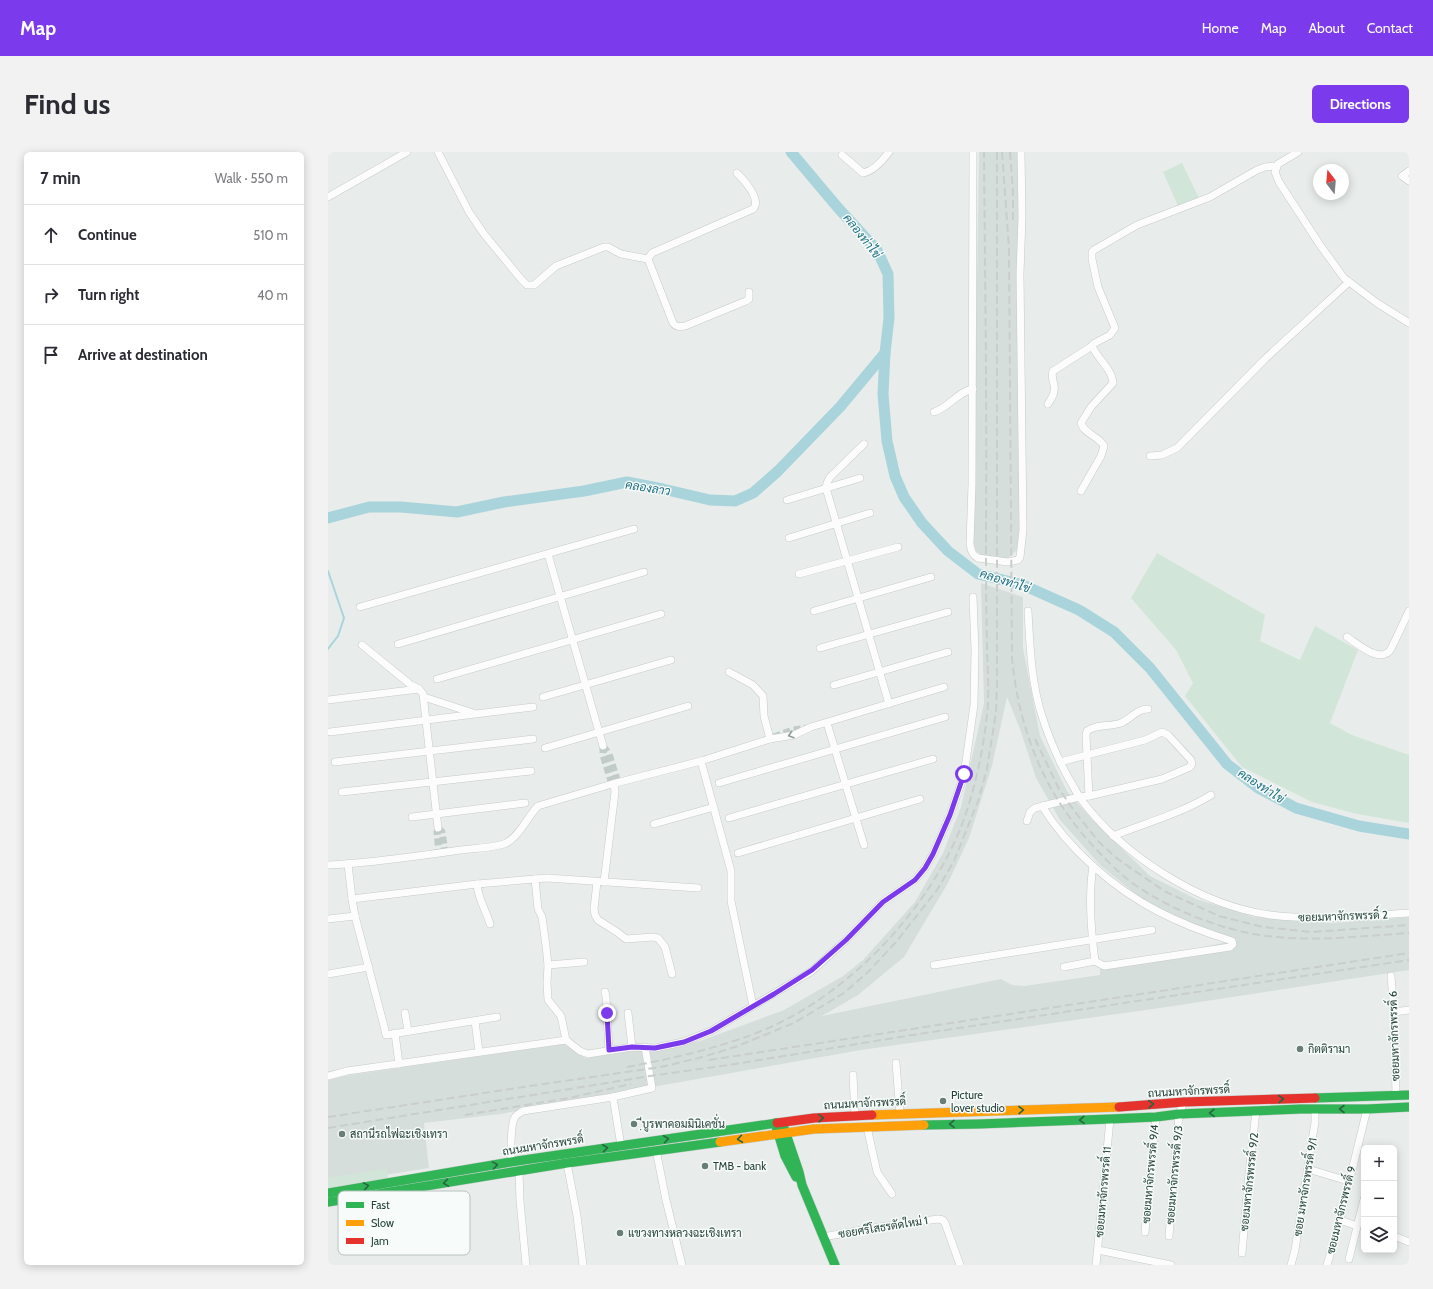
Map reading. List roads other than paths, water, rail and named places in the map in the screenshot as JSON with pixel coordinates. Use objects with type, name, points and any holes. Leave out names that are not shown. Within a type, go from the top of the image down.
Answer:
[{"type":"main road","name":"ถนนมหาจักรพรรดิ์","points":[[340,1191],[510,1162],[779,1122],[900,1113],[1103,1108],[1184,1102],[1409,1095]]},
{"type":"main road","name":"ถนนมหาจักรพรรดิ์","points":[[396,1191],[567,1163],[814,1129],[1110,1119],[1156,1117],[1179,1114],[1256,1111],[1409,1107]]},
{"type":"main road","points":[[779,1122],[785,1156],[794,1174],[802,1185],[834,1265]]},
{"type":"main road","name":"ถนนมหาจักรพรรดิ์","points":[[328,1193],[338,1191]]},
{"type":"main road","name":"ถนนมหาจักรพรรดิ์","points":[[328,1202],[338,1200]]},
{"type":"street","points":[[328,197],[408,152]]},
{"type":"street","points":[[438,152],[469,212],[484,234],[527,285],[534,285],[556,266],[604,247],[621,254],[648,259]]},
{"type":"street","points":[[842,155],[866,173],[876,166],[889,152]]},
{"type":"street","points":[[973,152],[973,389],[970,544],[974,556],[1000,562],[1014,562],[1018,560],[1020,557],[1023,530],[1020,274],[1022,217],[1021,152]]},
{"type":"street","points":[[1048,404],[1055,390],[1052,380],[1053,371],[1093,344],[1110,335],[1115,328],[1098,287],[1092,252],[1137,225],[1210,197],[1257,170],[1276,166],[1298,152]]},
{"type":"street","points":[[1276,166],[1276,177],[1320,245],[1341,274],[1349,282],[1409,323]]},
{"type":"street","points":[[1409,171],[1402,176],[1409,181]]},
{"type":"street","points":[[648,259],[652,253],[754,209],[756,206],[755,198],[737,173]]},
{"type":"street","points":[[648,259],[675,326],[685,326],[746,301],[749,299],[749,292]]},
{"type":"street","points":[[1150,456],[1162,455],[1177,448],[1260,364],[1349,282]]},
{"type":"street","points":[[1081,491],[1101,456],[1104,446],[1102,442],[1084,429],[1081,423],[1087,413],[1113,383],[1111,374],[1095,354],[1092,346]]},
{"type":"street","points":[[934,412],[944,408],[963,392],[973,389]]},
{"type":"street","points":[[864,444],[830,477],[826,488],[889,704]]},
{"type":"street","points":[[787,500],[860,478]]},
{"type":"street","points":[[789,538],[870,513]]},
{"type":"street","points":[[360,607],[634,529]]},
{"type":"street","points":[[799,574],[898,547]]},
{"type":"street","points":[[548,554],[603,746]]},
{"type":"street","points":[[398,644],[644,572]]},
{"type":"street","points":[[814,611],[931,577]]},
{"type":"street","points":[[535,879],[538,909],[542,917],[548,965],[546,983],[548,1000],[561,1016],[566,1040],[580,1051],[588,1054],[632,1047],[655,1048],[684,1042],[711,1031],[812,970],[846,940],[883,902],[915,880],[925,868],[933,854],[950,815],[964,774],[974,705],[975,638],[973,597]]},
{"type":"street","name":"ซอยมหาจักรพรรดิ์ 2","points":[[1028,611],[1032,668],[1036,695],[1042,715],[1060,762],[1079,797],[1113,836],[1176,882],[1194,891],[1252,912],[1312,918],[1409,913]]},
{"type":"street","points":[[1347,637],[1376,655],[1386,654],[1391,649],[1409,611]]},
{"type":"street","points":[[820,648],[948,612]]},
{"type":"street","points":[[437,679],[661,614]]},
{"type":"street","points":[[362,645],[411,685],[420,689],[423,694],[438,828]]},
{"type":"street","points":[[834,685],[948,652]]},
{"type":"street","points":[[543,697],[671,660]]},
{"type":"street","points":[[729,672],[753,685],[762,696],[764,716],[770,739]]},
{"type":"street","points":[[328,865],[348,864],[506,844],[515,836],[531,813],[538,806],[701,761],[770,739],[794,735],[811,727],[944,688]]},
{"type":"street","points":[[328,700],[420,689]]},
{"type":"street","points":[[424,697],[475,714]]},
{"type":"street","points":[[545,748],[688,706]]},
{"type":"street","points":[[330,732],[532,707]]},
{"type":"street","points":[[1089,796],[1087,731],[1090,729],[1121,723],[1141,709],[1148,708]]},
{"type":"street","points":[[719,783],[945,717]]},
{"type":"street","points":[[827,723],[864,845]]},
{"type":"street","points":[[1027,821],[1032,810],[1042,806],[1162,779],[1190,767],[1192,764],[1168,735],[1162,732],[1145,740],[1060,762]]},
{"type":"street","points":[[335,762],[533,739]]},
{"type":"street","points":[[729,818],[933,758]]},
{"type":"street","points":[[701,761],[731,871],[731,901],[753,1006]]},
{"type":"street","points":[[342,792],[531,770]]},
{"type":"street","points":[[614,784],[615,792],[594,909],[595,915],[598,920],[626,939],[658,938],[664,947],[672,974]]},
{"type":"street","points":[[1113,836],[1185,809],[1211,795]]},
{"type":"street","points":[[738,853],[920,799]]},
{"type":"street","points":[[412,817],[525,803]]},
{"type":"street","points":[[1042,806],[1051,822],[1066,840],[1120,889],[1146,906],[1180,923],[1232,941],[1233,943],[1230,947],[1104,966],[1095,961],[1064,967]]},
{"type":"street","points":[[654,824],[714,807]]},
{"type":"street","points":[[348,864],[355,916],[386,1035],[498,1017]]},
{"type":"street","points":[[1093,866],[1091,885],[1092,939],[1095,961]]},
{"type":"street","points":[[352,899],[477,884],[547,878],[698,888]]},
{"type":"street","points":[[477,884],[477,893],[490,924]]},
{"type":"street","points":[[328,919],[355,916]]},
{"type":"street","points":[[934,965],[1152,930]]},
{"type":"street","points":[[548,965],[584,962]]},
{"type":"street","points":[[328,974],[369,967]]},
{"type":"street","name":"ซอยมหาจักรพรรดิ์ 6","points":[[1391,976],[1394,1012],[1396,1096]]},
{"type":"street","points":[[605,992],[609,1050]]},
{"type":"street","points":[[1394,1012],[1409,1010]]},
{"type":"street","points":[[405,1013],[408,1031]]},
{"type":"street","points":[[628,1013],[632,1047]]},
{"type":"street","points":[[475,1021],[479,1052]]},
{"type":"street","points":[[395,1033],[400,1064]]},
{"type":"street","points":[[328,1076],[347,1071],[566,1040]]},
{"type":"street","points":[[510,1162],[513,1118],[519,1113],[523,1111],[613,1097],[652,1088],[645,1047]]},
{"type":"street","points":[[896,1063],[900,1113]]},
{"type":"street","points":[[853,1075],[854,1116]]},
{"type":"street","points":[[613,1097],[621,1146]]},
{"type":"street","name":"ซอยมหาจักรพรรดิ์ 9/3","points":[[1169,1236],[1179,1114],[1184,1102]]},
{"type":"street","name":"ซอย มหาจักรพรรดิ์ 9/1","points":[[1291,1265],[1295,1250],[1308,1169],[1315,1109]]},
{"type":"street","name":"ซอยมหาจักรพรรดิ์ 9","points":[[1327,1265],[1340,1220],[1348,1181],[1367,1109]]},
{"type":"street","name":"ซอยมหาจักรพรรดิ์ 9/2","points":[[1242,1253],[1256,1111]]},
{"type":"street","name":"ซอยมหาจักรพรรดิ์ 9/4","points":[[1145,1232],[1156,1117]]},
{"type":"street","name":"ซอยมหาจักรพรรดิ์ 11","points":[[1096,1265],[1110,1119]]},
{"type":"street","points":[[866,1127],[875,1168],[892,1194]]},
{"type":"street","points":[[656,1150],[682,1265]]},
{"type":"street","points":[[567,1163],[577,1216],[583,1265]]},
{"type":"street","points":[[1308,1169],[1348,1181]]},
{"type":"street","points":[[519,1171],[520,1201],[526,1265]]},
{"type":"street","points":[[1350,1259],[1361,1212]]},
{"type":"street","name":"ซอยศรีโสธรตัดใหม่ 1","points":[[823,1238],[873,1228],[938,1219],[943,1220],[945,1223],[960,1265]]},
{"type":"street","points":[[1340,1220],[1358,1226]]},
{"type":"street","points":[[1397,1237],[1409,1242]]},
{"type":"street","points":[[1098,1250],[1171,1265]]},
{"type":"waterway","name":"คลองท่าไข่","points":[[791,152],[839,209],[877,250],[888,274],[889,318],[885,353],[883,394],[887,441],[895,476],[904,497],[922,523],[948,551],[978,574],[1023,585],[1079,610],[1114,632],[1150,668],[1227,764],[1258,788],[1296,808],[1359,826],[1409,834]]},
{"type":"waterway","name":"คลองลาว","points":[[328,518],[369,507],[401,507],[457,512],[504,502],[584,491],[627,482],[710,500],[735,501],[753,493],[778,471],[840,407],[885,353]]},
{"type":"waterway","points":[[328,571],[344,618],[338,636],[328,649]]},
{"type":"tunnel","points":[[774,737],[793,730],[808,728]]},
{"type":"tunnel","points":[[603,746],[609,754],[618,783]]},
{"type":"tunnel","points":[[603,746],[603,755],[612,784]]},
{"type":"tunnel","points":[[438,828],[439,853]]},
{"type":"tunnel","points":[[438,828],[442,832],[445,852]]},
{"type":"railway","points":[[627,1067],[690,1054],[751,1035],[785,1020],[818,1000],[850,976],[880,949],[906,919],[930,886],[949,853],[964,819],[981,754],[988,706],[984,152]]},
{"type":"railway","points":[[328,1117],[661,1067],[699,1058],[735,1047],[794,1023],[844,993],[868,972],[896,942],[937,890],[954,861],[978,801],[987,769],[996,712],[997,152]]},
{"type":"railway","points":[[1002,152],[1009,249],[1012,658],[1021,711],[1028,736],[1037,760],[1049,784],[1077,828],[1114,868],[1130,881],[1163,902],[1191,915],[1238,931],[1285,938],[1338,938],[1409,933]]},
{"type":"railway","points":[[1010,152],[1013,192],[1013,221]]},
{"type":"railway","points":[[1035,739],[1059,789],[1099,842],[1114,856],[1166,892],[1219,916],[1263,927],[1312,932],[1409,925]]},
{"type":"railway","points":[[709,1060],[1409,953]]},
{"type":"railway","points":[[328,1128],[906,1036],[1409,960]]},
{"type":"railway","points":[[465,1115],[569,1098],[631,1084]]},
{"type":"place","name":"กิตติรามา","points":[[1300,1049]]},
{"type":"place","name":"Picture lover studio","points":[[943,1101]]},
{"type":"place","name":"ฺีบูรพาคอมมินิเคชั่น","points":[[634,1124]]},
{"type":"place","name":"สถานีรถไฟฉะเชิงเทรา","points":[[342,1134]]},
{"type":"place","name":"TMB - bank","points":[[705,1166]]},
{"type":"place","name":"แขวงทางหลวงฉะเชิงเทรา","points":[[620,1233]]}]
